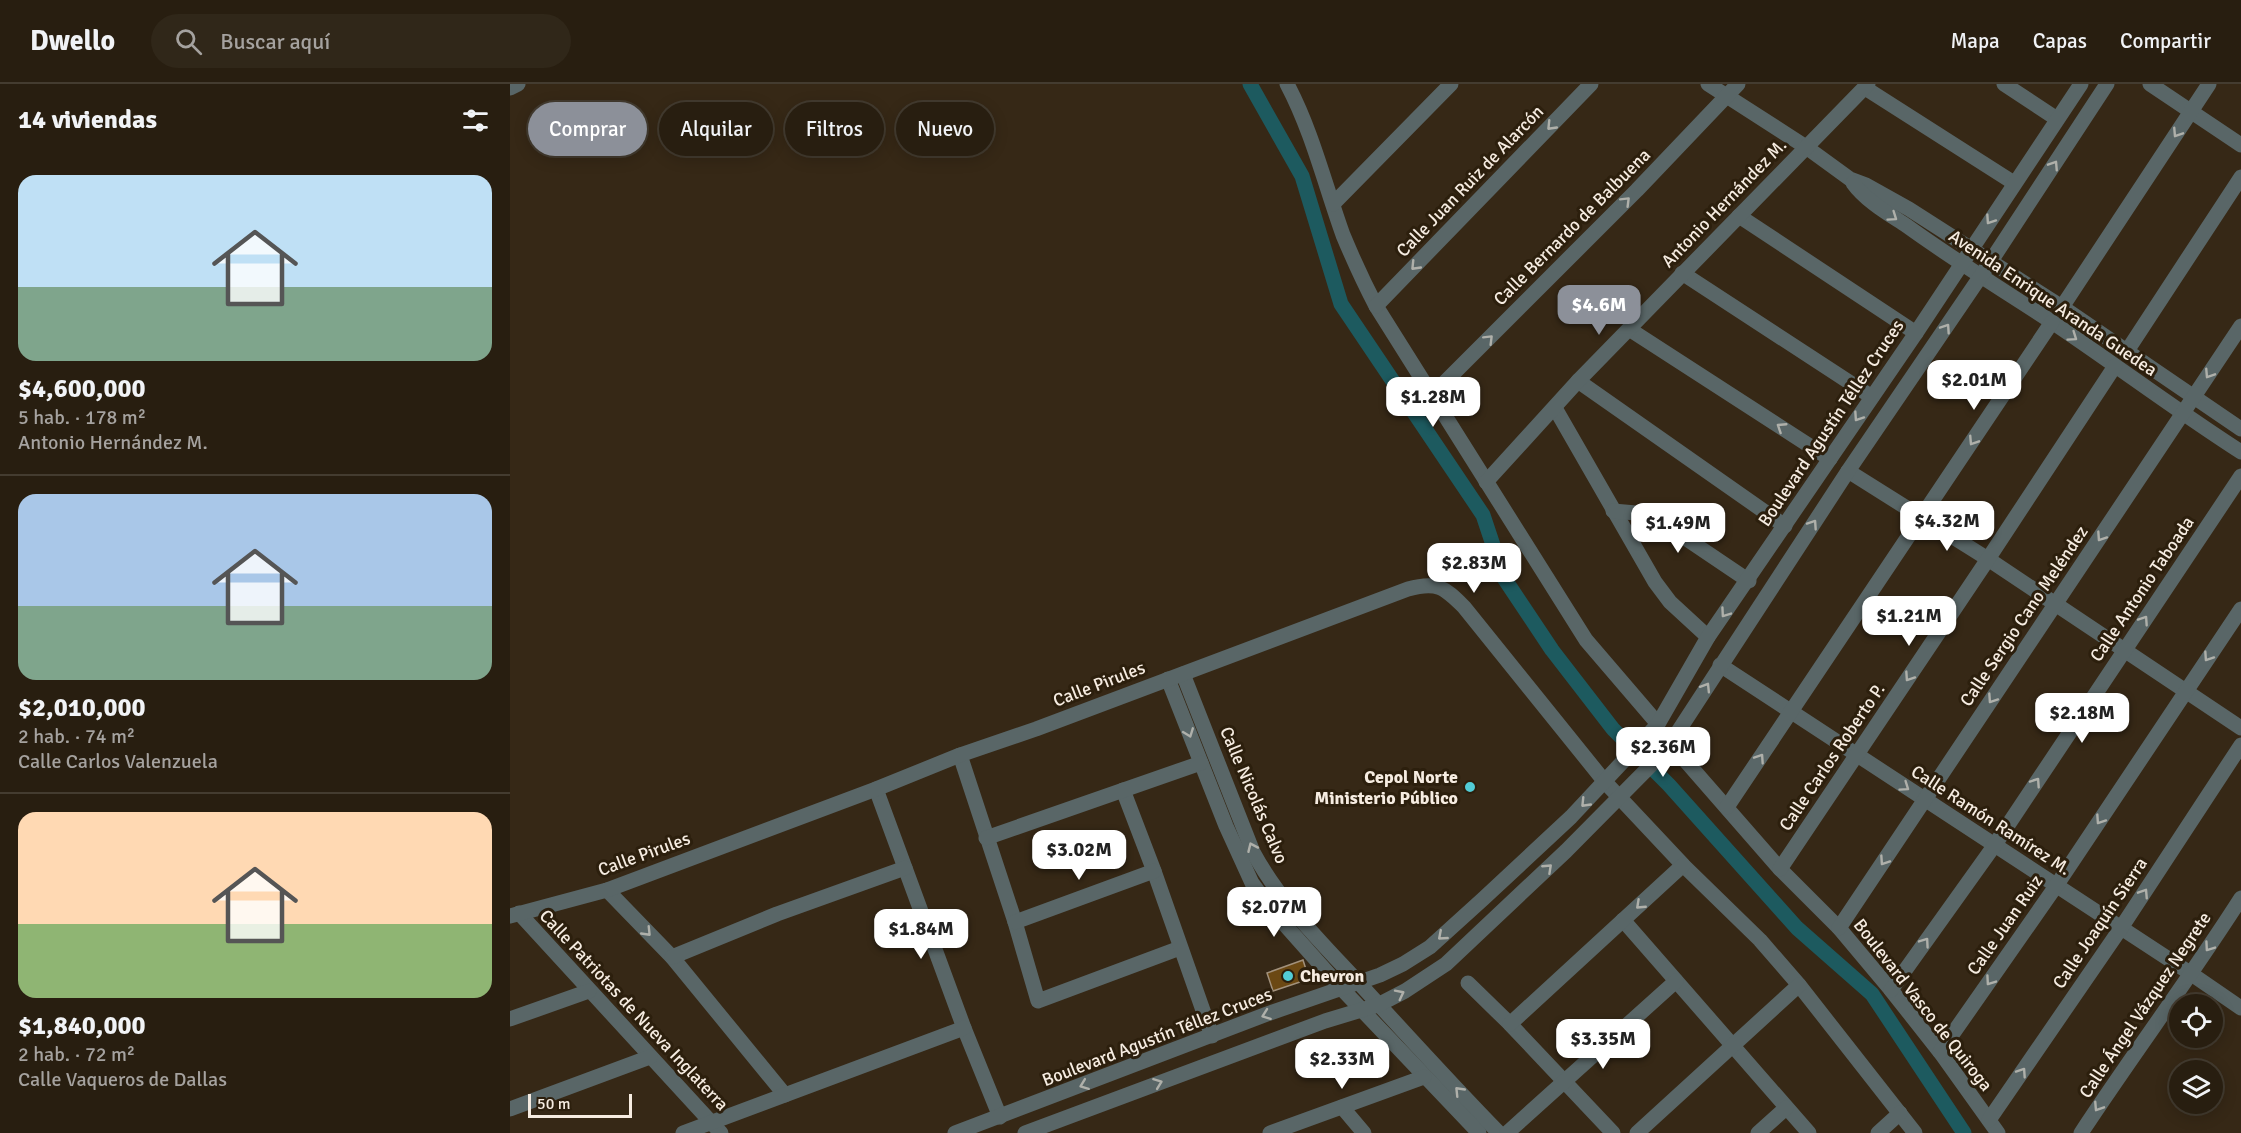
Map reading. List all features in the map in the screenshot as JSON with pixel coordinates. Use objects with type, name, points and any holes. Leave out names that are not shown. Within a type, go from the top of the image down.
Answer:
[{"type":"street","points":[[510,88],[518,84]]},
{"type":"street","points":[[1333,204],[1451,84]]},
{"type":"street","name":"Calle Juan Ruiz de Alarcón","points":[[1376,306],[1591,84]]},
{"type":"street","name":"Avenida Enrique Aranda Guedea","points":[[1708,84],[1806,147],[1850,179],[1864,195],[1960,264],[2052,322],[2182,414],[2241,452]]},
{"type":"street","name":"Calle Bernardo de Balbuena","points":[[1432,395],[1637,190],[1738,84]]},
{"type":"street","points":[[2004,84],[2057,119]]},
{"type":"street","name":"Boulevard Agustín Téllez Cruces","points":[[955,1133],[1267,1014],[1359,983],[1403,964],[1430,947],[1571,817],[1658,724],[1708,638],[1916,333],[2080,84]]},
{"type":"street","points":[[1025,1133],[1045,1130],[1325,1021],[1378,1005],[1425,980],[1446,964],[1639,779],[1667,749],[1848,471],[1991,261],[2107,84]]},
{"type":"street","points":[[2150,84],[2241,146]]},
{"type":"street","points":[[2062,307],[2209,84]]},
{"type":"street","points":[[1867,86],[2014,183]]},
{"type":"street","name":"Antonio Hernández M.","points":[[1486,482],[1578,381],[1867,86]]},
{"type":"street","points":[[1294,87],[1333,204],[1360,275],[1376,306],[1586,640],[1658,724]]},
{"type":"street","points":[[2127,351],[2241,177]]},
{"type":"street","name":"Avenida Enrique Aranda Guedea","points":[[1850,179],[1866,184],[1971,248],[2241,429]]},
{"type":"street","points":[[1739,216],[1916,333]]},
{"type":"street","points":[[1682,273],[1872,397]]},
{"type":"street","points":[[1727,807],[2052,322]]},
{"type":"street","name":"Calle Sergio Cano Meléndez","points":[[1839,928],[2241,326]]},
{"type":"street","points":[[1629,329],[1830,459]]},
{"type":"street","name":"Calle Carlos Roberto P.","points":[[1780,869],[2115,366]]},
{"type":"street","points":[[1578,381],[1785,526]]},
{"type":"street","points":[[1555,408],[1655,582],[1670,602],[1708,638]]},
{"type":"street","points":[[1848,471],[1988,559],[2241,728]]},
{"type":"street","name":"Calle Antonio Taboada","points":[[1891,990],[1994,846],[2241,476]]},
{"type":"street","points":[[1613,512],[1636,513],[1669,527],[1749,581]]},
{"type":"street","name":"Calle Pirules","points":[[514,915],[607,890],[960,755],[1036,729],[1408,589],[1420,585],[1440,586],[1464,607],[1619,798],[1760,940],[1799,985],[1915,1133]]},
{"type":"street","name":"Calle Juan Ruiz","points":[[1940,1052],[2056,886],[2241,609]]},
{"type":"street","name":"Calle Ramón Ramírez M.","points":[[1720,665],[2241,1008]]},
{"type":"street","name":"Calle Nicolás Calvo","points":[[1183,674],[1253,852],[1267,877],[1289,906],[1378,1005],[1499,1133]]},
{"type":"street","name":"Calle Nicolás Calvo","points":[[1168,679],[1237,852],[1252,883],[1270,908],[1361,1010],[1479,1133]]},
{"type":"street","name":"Calle Joaquín Sierra","points":[[1994,1127],[2241,745]]},
{"type":"street","name":"Boulevard Vasco de Quiroga","points":[[1667,749],[1727,807],[1780,869],[1839,928],[1940,1052],[1994,1127]]},
{"type":"street","points":[[960,755],[1015,922],[1038,1001],[1180,948]]},
{"type":"street","points":[[987,838],[1201,763]]},
{"type":"street","points":[[876,789],[964,1028],[1000,1117]]},
{"type":"street","points":[[1123,790],[1212,1036]]},
{"type":"street","points":[[1510,1024],[1683,865]]},
{"type":"street","points":[[672,957],[777,914],[905,868]]},
{"type":"street","points":[[1015,922],[1154,871]]},
{"type":"street","points":[[607,890],[672,957],[785,1095]]},
{"type":"street","name":"Calle Ángel Vázquez Negrete","points":[[2082,1133],[2241,898]]},
{"type":"street","name":"Calle Patriotas de Nueva Inglaterra","points":[[514,915],[589,991],[721,1133]]},
{"type":"street","points":[[1623,921],[1809,1133]]},
{"type":"street","points":[[1507,1133],[1676,981]]},
{"type":"street","points":[[1468,983],[1613,1133]]},
{"type":"street","points":[[1637,1133],[1799,985]]},
{"type":"street","points":[[510,1019],[589,991]]},
{"type":"street","points":[[683,1133],[964,1028]]},
{"type":"street","points":[[510,1109],[650,1057]]},
{"type":"street","points":[[1270,1133],[1425,1077]]},
{"type":"street","points":[[1342,1107],[1364,1133]]},
{"type":"street","points":[[1758,1133],[1786,1108]]},
{"type":"street","points":[[1878,1133],[1900,1113]]},
{"type":"building","name":"Chevron","points":[[1303,960],[1309,979],[1273,991],[1267,973]]},
{"type":"waterway","points":[[1250,84],[1302,176],[1341,304],[1483,515],[1504,578],[1552,650],[1613,729],[1669,785],[1797,928],[1872,994],[1964,1133]]},
{"type":"place","name":"Cepol Norte Ministerio Público","points":[[1470,787]]},
{"type":"place","name":"Chevron","points":[[1288,976]]}]
